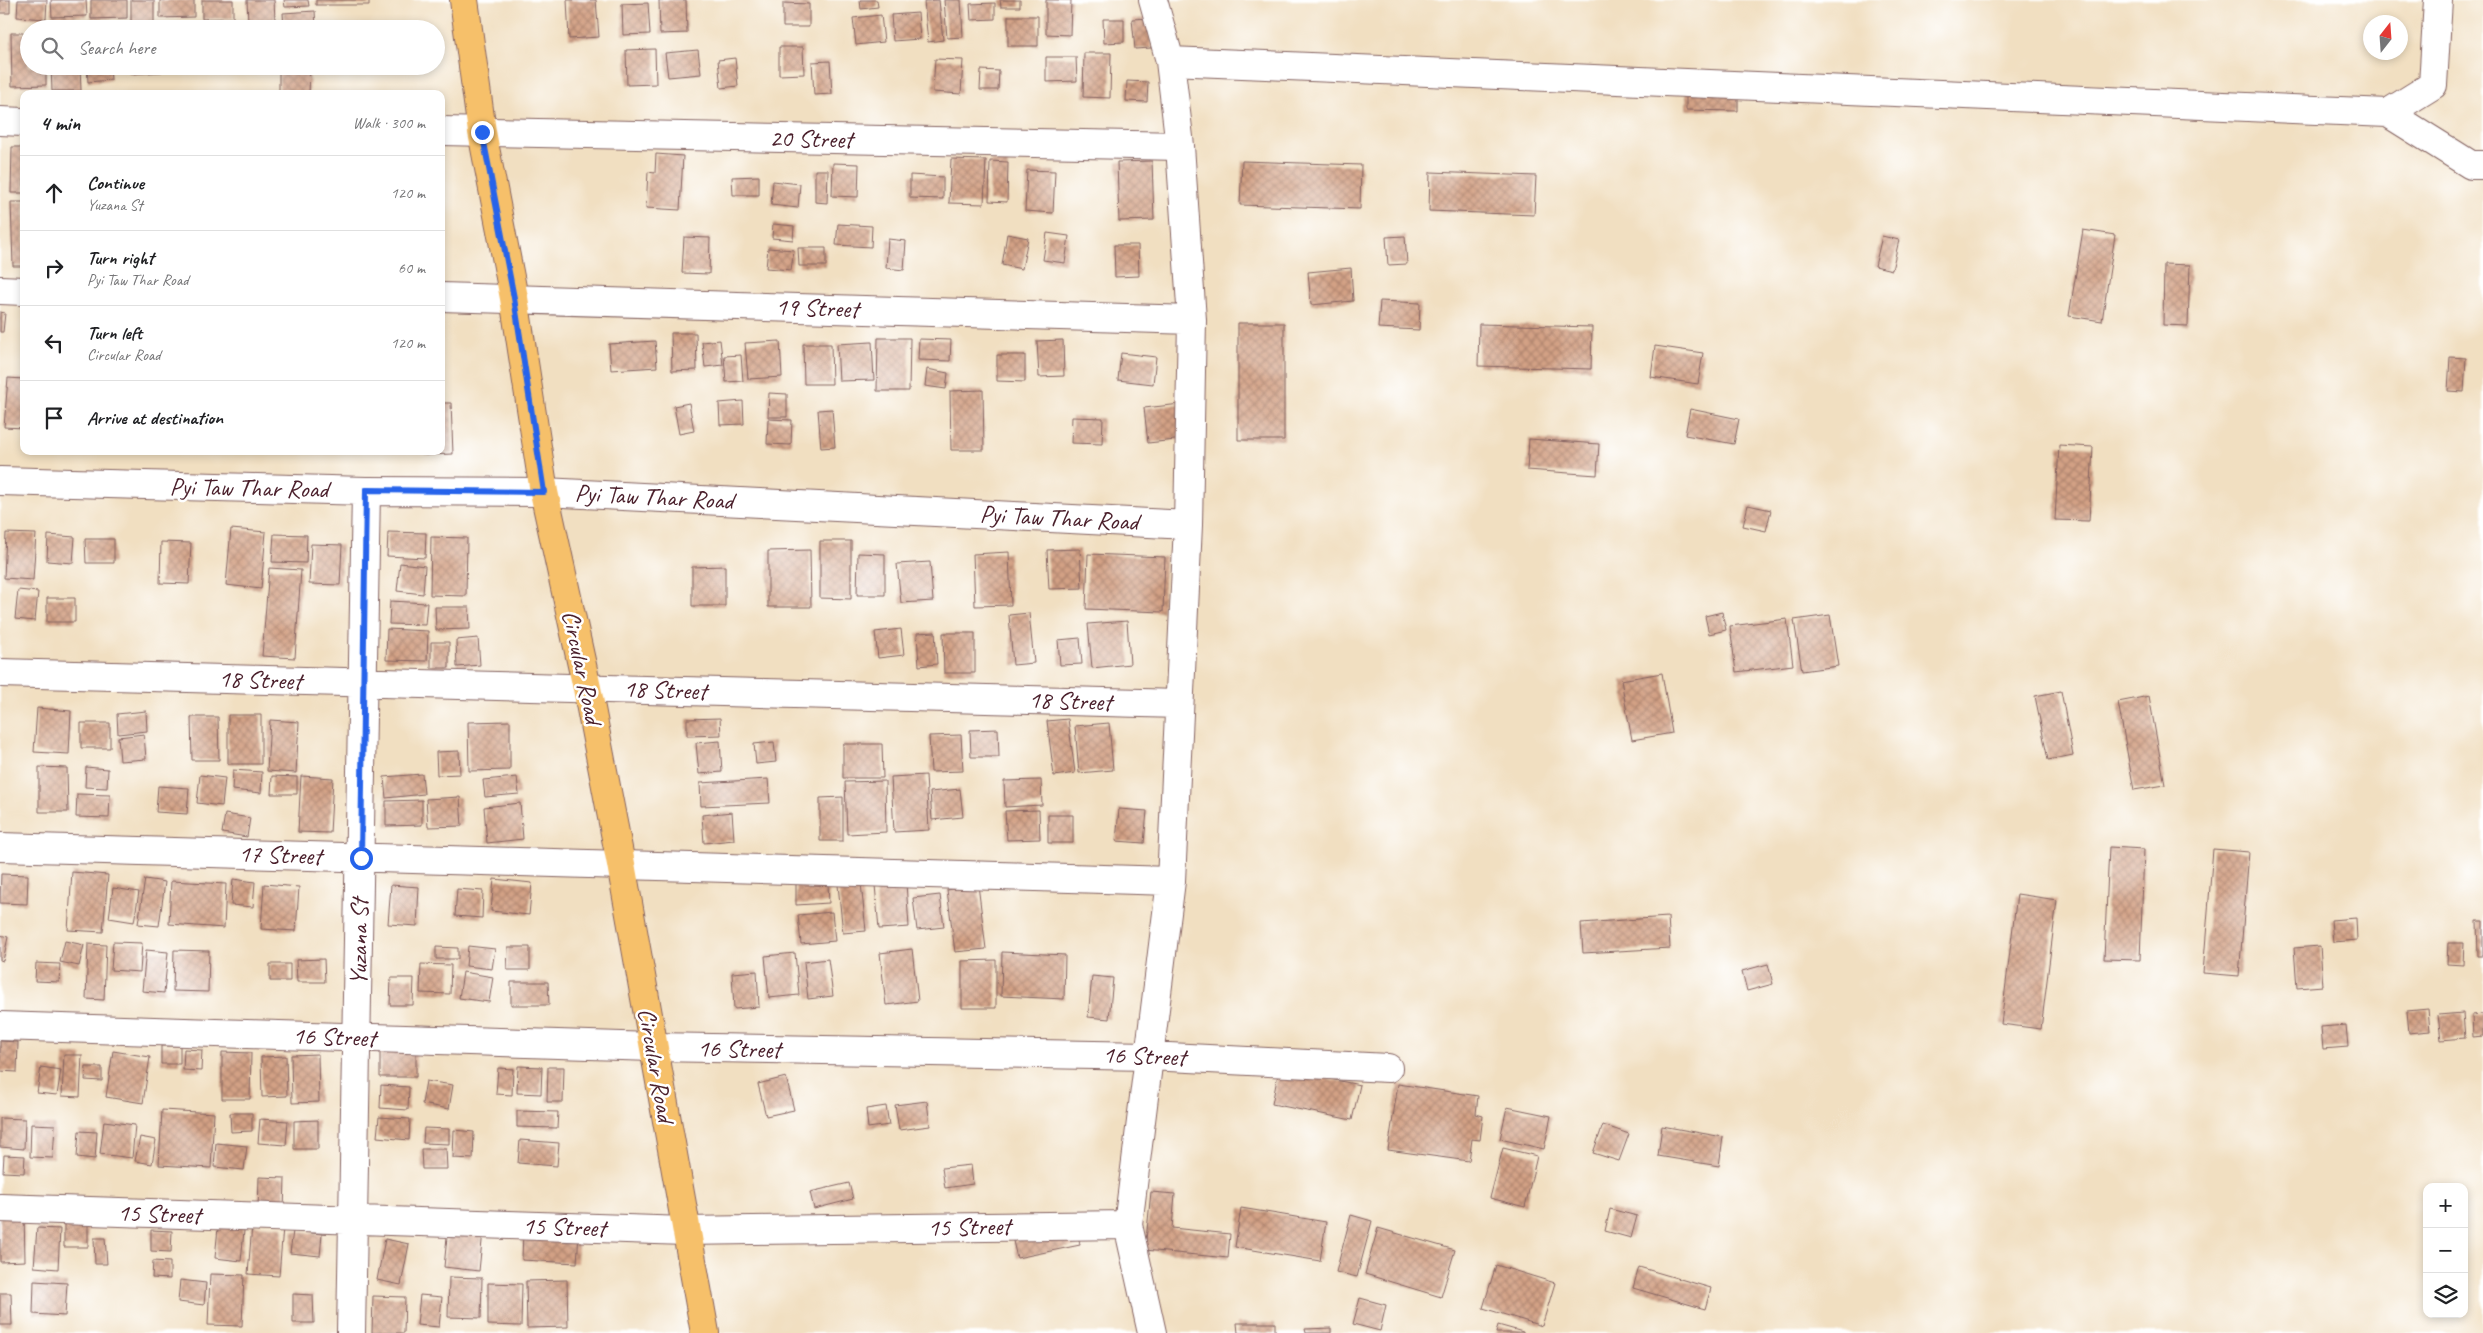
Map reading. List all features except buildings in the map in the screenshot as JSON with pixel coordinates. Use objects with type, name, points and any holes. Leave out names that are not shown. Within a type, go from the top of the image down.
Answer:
[{"type":"main road","name":"Circular Road","points":[[464,0],[482,132],[514,298],[544,492],[587,688],[621,864],[705,1333]]},
{"type":"street","points":[[1152,1333],[1128,1225],[1171,881],[1188,524],[1192,320],[1180,146],[1170,61],[1154,0]]},
{"type":"street","points":[[2388,113],[2433,86],[2438,0]]},
{"type":"street","points":[[1170,61],[2388,113],[2471,165],[2483,166]]},
{"type":"street","points":[[0,121],[20,122]]},
{"type":"street","name":"20 Street","points":[[445,131],[1180,146]]},
{"type":"street","points":[[0,290],[20,291]]},
{"type":"street","name":"19 Street","points":[[445,297],[1192,320]]},
{"type":"street","name":"Pyi Taw Thar Road","points":[[0,481],[366,490],[544,492],[1188,524]]},
{"type":"street","name":"Yuzana St","points":[[351,1333],[361,858],[366,490]]},
{"type":"street","name":"18 Street","points":[[0,673],[1179,704]]},
{"type":"street","name":"17 Street","points":[[0,847],[1171,881]]},
{"type":"street","name":"16 Street","points":[[0,1026],[653,1047],[1149,1056],[1388,1068]]},
{"type":"street","name":"15 Street","points":[[0,1208],[686,1231],[1128,1225]]},
{"type":"route","points":[[361,858],[366,490],[544,492],[514,298],[482,132]]}]
